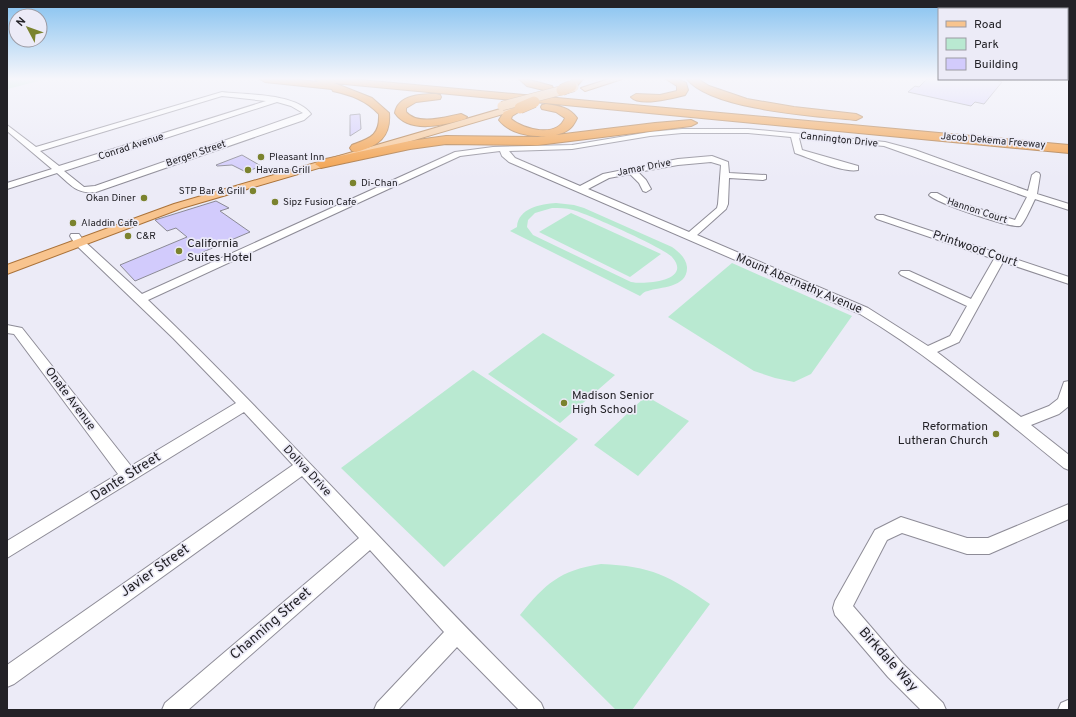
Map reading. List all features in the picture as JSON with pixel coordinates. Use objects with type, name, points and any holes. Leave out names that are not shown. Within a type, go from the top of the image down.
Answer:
[{"type":"highway","points":[[356,148],[375,140],[382,134],[385,122],[384,112]]},
{"type":"highway","points":[[400,112],[401,116],[418,122],[437,122],[462,118]]},
{"type":"highway","points":[[510,112],[505,120],[508,125],[522,131],[532,133],[552,132],[568,126],[571,122],[571,118],[565,112]]},
{"type":"highway","points":[[640,112],[716,116]]},
{"type":"highway","name":"Jacob Dekema Freeway","points":[[678,112],[1069,148]]},
{"type":"highway","name":"Jacob Dekema Freeway","points":[[763,112],[1069,141]]},
{"type":"highway","points":[[814,112],[844,115]]},
{"type":"highway","points":[[825,112],[866,118]]},
{"type":"highway","points":[[881,120],[976,132]]},
{"type":"highway","points":[[321,164],[410,145],[446,140],[538,141],[690,123],[794,128],[802,124]]},
{"type":"main road","points":[[7,270],[77,239],[182,197],[480,112]]},
{"type":"main road","points":[[7,262],[178,206],[501,112]]},
{"type":"street","points":[[34,150],[160,112]]},
{"type":"street","name":"Conrad Avenue","points":[[7,186],[238,112]]},
{"type":"street","name":"Bergen Street","points":[[59,170],[81,189],[86,190],[111,184],[306,116],[305,112]]},
{"type":"street","points":[[7,127],[59,170]]},
{"type":"street","name":"Cannington Drive","points":[[141,299],[458,154],[478,150],[572,147],[650,134],[682,131],[740,131],[794,135],[886,144],[1032,196],[1069,207]]},
{"type":"street","points":[[794,135],[798,151],[840,165],[855,168]]},
{"type":"street","name":"Mount Abernathy Avenue","points":[[504,149],[505,154],[512,160],[689,237],[843,301],[903,334],[1069,464]]},
{"type":"street","name":"Jamar Drive","points":[[581,189],[606,176],[678,162],[712,159],[725,164],[724,175]]},
{"type":"street","points":[[632,171],[643,182],[646,189]]},
{"type":"street","points":[[689,237],[721,209],[723,204],[724,175],[763,177]]},
{"type":"street","name":"Hannon Court","points":[[934,195],[945,201],[1008,222],[1018,223],[1032,196],[1036,175]]},
{"type":"street","name":"Printwood Court","points":[[880,217],[1069,281]]},
{"type":"street","name":"Doliva Drive","points":[[77,239],[141,299],[304,466],[457,632],[534,710]]},
{"type":"street","points":[[927,352],[955,339],[1000,257]]},
{"type":"street","points":[[905,273],[974,306]]},
{"type":"street","name":"Onate Avenue","points":[[7,329],[18,331],[129,476]]},
{"type":"street","points":[[1018,424],[1054,410],[1064,402],[1069,386]]},
{"type":"street","name":"Dante Street","points":[[7,550],[244,405]]},
{"type":"street","name":"Javier Street","points":[[7,677],[304,466]]},
{"type":"street","name":"Birkdale Way","points":[[936,710],[895,670],[842,608],[881,535],[901,524],[967,546],[989,546],[1069,511]]},
{"type":"street","name":"Channing Street","points":[[172,710],[370,539]]},
{"type":"street","points":[[384,710],[457,632]]},
{"type":"green space","points":[[556,203],[574,205],[584,208],[672,247],[684,258],[687,267],[686,274],[678,283],[646,292],[640,296],[510,231],[517,227],[521,215],[526,211],[537,206]],"holes":[[[552,208],[573,210],[609,224],[655,246],[672,257],[677,265],[676,271],[672,276],[665,280],[646,283],[631,282],[533,235],[527,227],[528,220],[535,213]]]},
{"type":"green space","points":[[571,213],[661,254],[630,277],[539,232]]},
{"type":"green space","points":[[732,263],[852,316],[811,374],[794,382],[754,371],[668,317]]},
{"type":"green space","points":[[543,333],[615,375],[560,423],[488,374]]},
{"type":"green space","points":[[473,370],[578,439],[444,567],[341,468]]},
{"type":"green space","points":[[646,396],[689,421],[638,476],[594,445]]},
{"type":"green space","points":[[601,564],[634,567],[659,574],[683,586],[710,604],[632,710],[615,709],[520,615],[537,595],[554,580],[575,570]]},
{"type":"building","points":[[360,114],[361,129],[350,136],[350,115]]},
{"type":"building","points":[[242,155],[261,166],[246,172],[232,165],[216,165]]},
{"type":"building","name":"California Suites Hotel","points":[[216,201],[229,208],[220,211],[250,232],[135,281],[120,265],[187,237],[176,228],[167,231],[155,220]]},
{"type":"place","name":"Pleasant Inn","points":[[261,157]]},
{"type":"place","name":"Havana Grill","points":[[248,170]]},
{"type":"place","name":"Di-Chan","points":[[353,183]]},
{"type":"place","name":"STP Bar & Grill","points":[[253,191]]},
{"type":"place","name":"Okan Diner","points":[[144,198]]},
{"type":"place","name":"Sipz Fusion Cafe","points":[[275,202]]},
{"type":"place","name":"Aladdin Cafe","points":[[73,223]]},
{"type":"place","name":"C&R","points":[[128,236]]},
{"type":"place","name":"California Suites Hotel","points":[[179,251]]},
{"type":"place","name":"Madison Senior High School","points":[[564,403]]},
{"type":"place","name":"Reformation Lutheran Church","points":[[996,434]]}]
